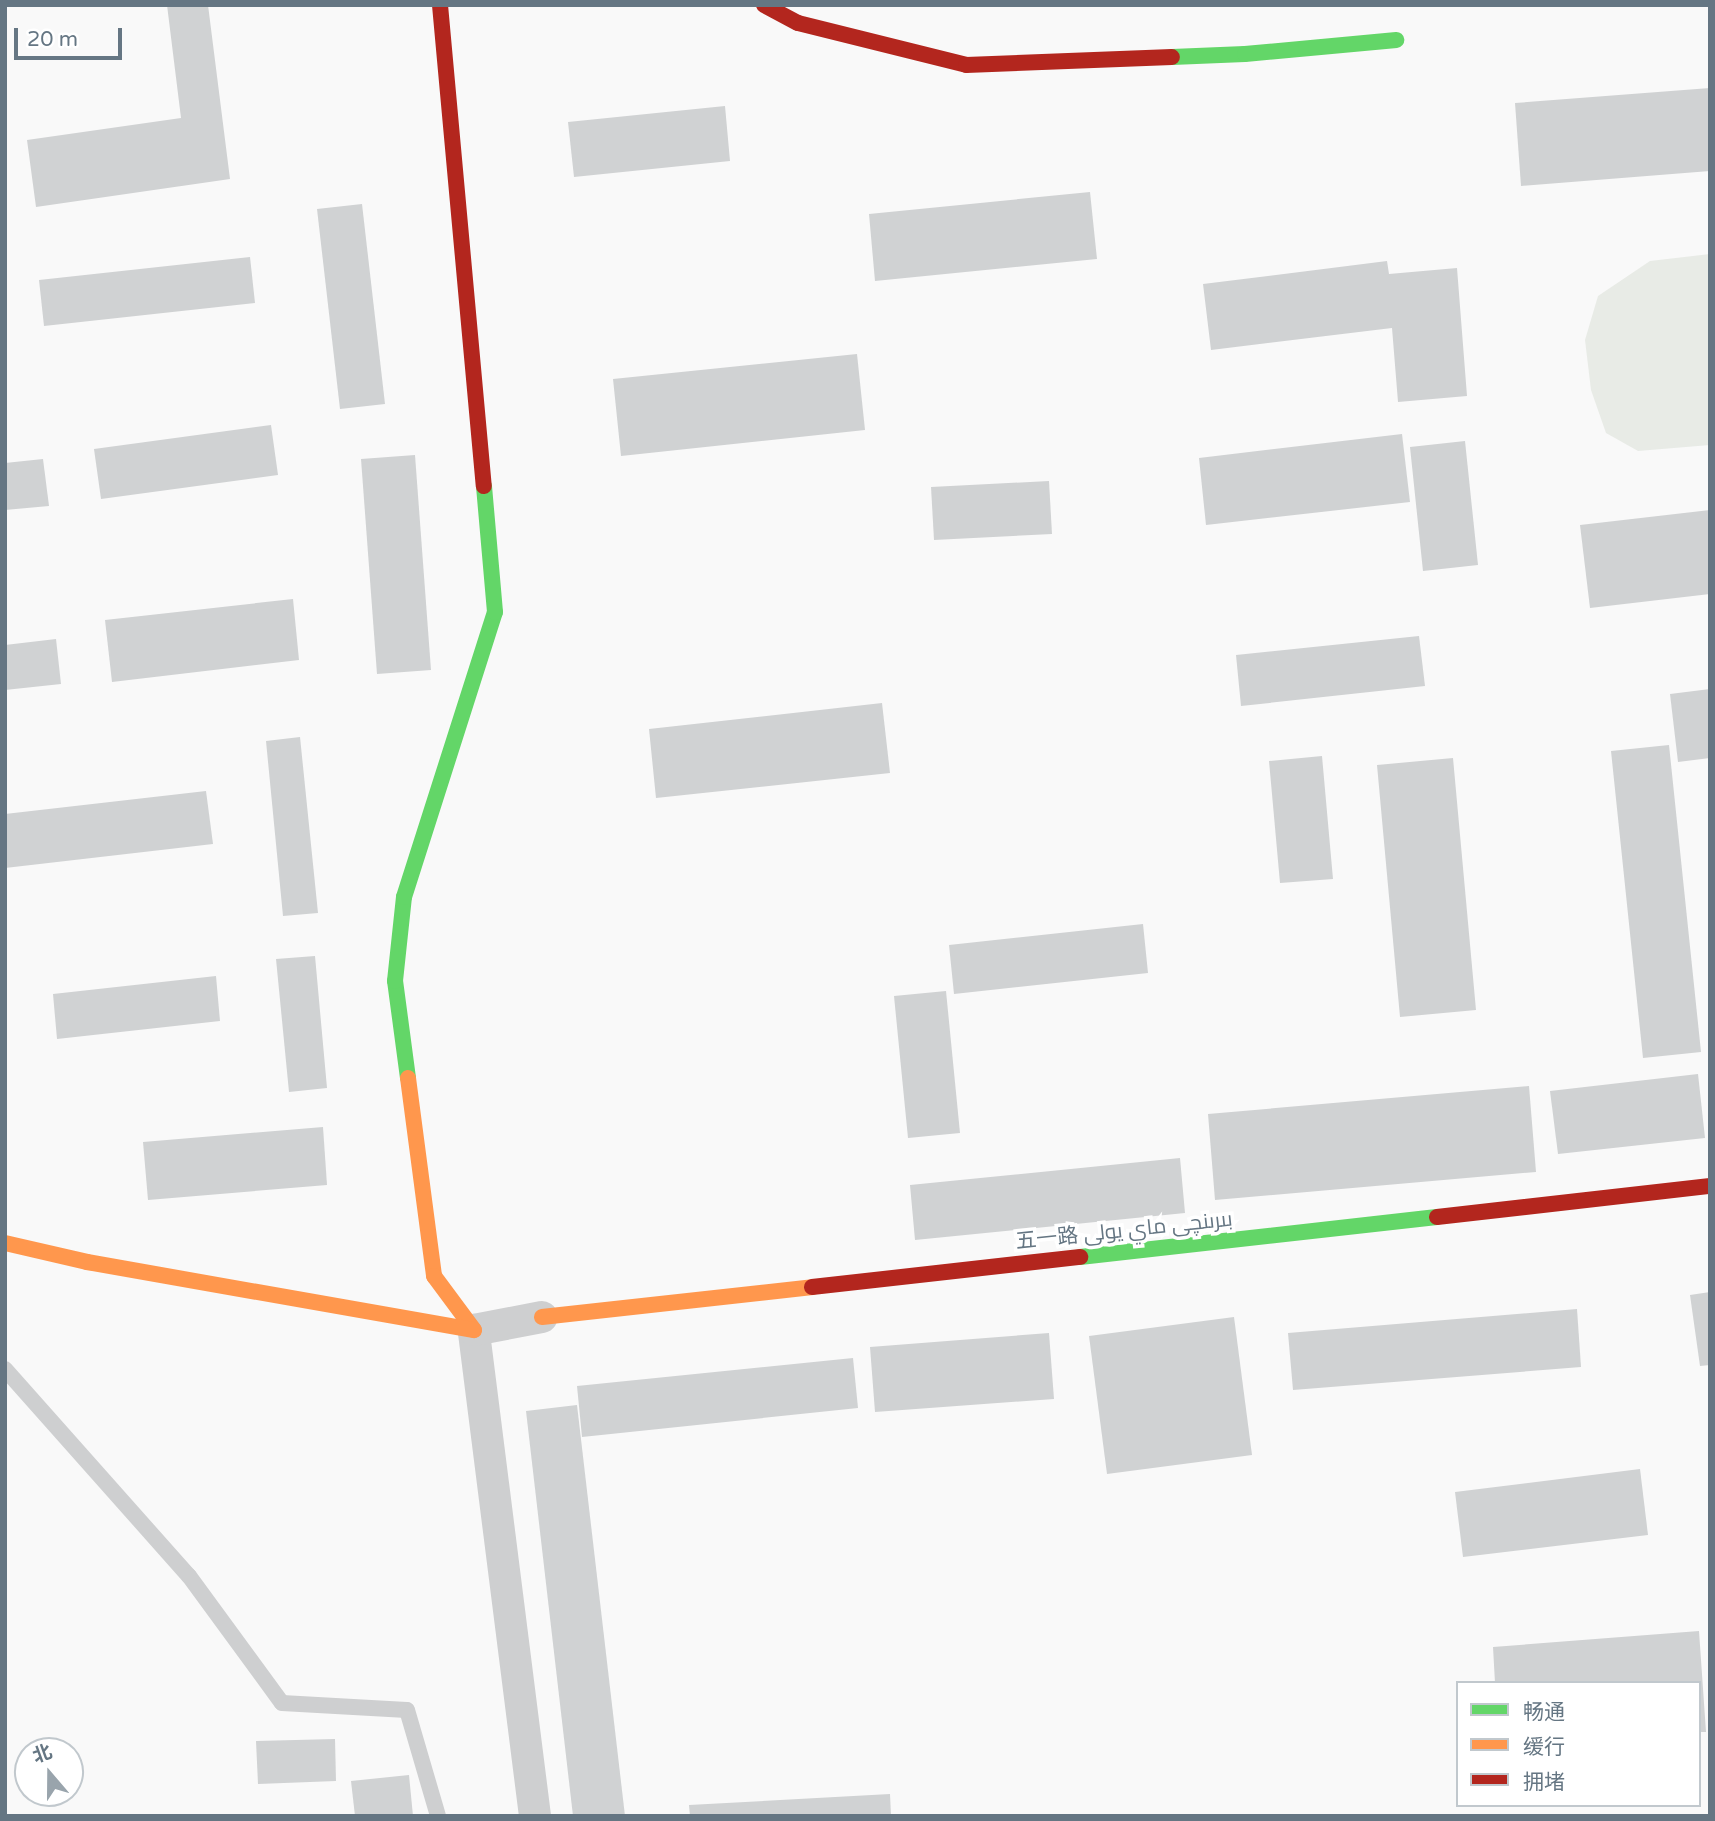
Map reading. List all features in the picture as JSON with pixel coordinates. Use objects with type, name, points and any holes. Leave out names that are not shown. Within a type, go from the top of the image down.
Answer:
[{"type":"street","points":[[440,5],[495,611],[404,897],[395,981],[434,1276],[474,1330],[535,1816]]},
{"type":"street","points":[[764,5],[798,23],[966,65],[1245,54],[1396,40]]},
{"type":"street","name":"五一路 بىرىنچى ماي يولى","points":[[542,1317],[1710,1186]]},
{"type":"street","points":[[5,1242],[87,1262],[474,1330],[542,1317]]},
{"type":"lane","points":[[5,1369],[189,1576],[282,1703],[407,1710],[438,1816]]},
{"type":"shaded area","points":[[1710,254],[1710,445],[1638,451],[1606,433],[1591,390],[1585,340],[1598,296],[1650,261]]},
{"type":"building","points":[[167,5],[208,5],[230,179],[36,207],[27,140],[181,118]]},
{"type":"building","points":[[1710,88],[1710,171],[1521,186],[1515,103]]},
{"type":"building","points":[[725,106],[730,161],[574,177],[568,122]]},
{"type":"building","points":[[1090,192],[1097,259],[875,281],[869,214]]},
{"type":"building","points":[[362,204],[385,404],[340,409],[317,209]]},
{"type":"building","points":[[250,257],[255,303],[44,326],[39,280]]},
{"type":"building","points":[[1387,261],[1389,274],[1457,268],[1467,396],[1398,402],[1392,328],[1211,350],[1203,284]]},
{"type":"building","points":[[857,354],[865,430],[621,456],[613,379]]},
{"type":"building","points":[[271,425],[278,475],[101,499],[94,449]]},
{"type":"building","points":[[1402,434],[1410,502],[1206,525],[1199,458]]},
{"type":"building","points":[[1465,441],[1478,565],[1423,571],[1410,447]]},
{"type":"building","points":[[415,455],[431,670],[377,674],[361,459]]},
{"type":"building","points":[[43,459],[49,506],[5,510],[5,463]]},
{"type":"building","points":[[1049,481],[1052,534],[934,540],[931,487]]},
{"type":"building","points":[[1710,510],[1710,594],[1590,608],[1580,525]]},
{"type":"building","points":[[293,599],[299,660],[112,682],[105,620]]},
{"type":"building","points":[[1419,636],[1425,686],[1241,706],[1236,655]]},
{"type":"building","points":[[56,639],[61,684],[5,690],[5,645]]},
{"type":"building","points":[[1710,689],[1710,758],[1678,762],[1670,694]]},
{"type":"building","points":[[882,703],[890,773],[656,798],[649,729]]},
{"type":"building","points":[[300,737],[318,913],[283,916],[266,741]]},
{"type":"building","points":[[1669,745],[1701,1052],[1643,1058],[1611,751]]},
{"type":"building","points":[[1322,756],[1333,879],[1280,883],[1269,761]]},
{"type":"building","points":[[1453,758],[1476,1010],[1400,1017],[1377,765]]},
{"type":"building","points":[[206,791],[213,844],[5,868],[5,814]]},
{"type":"building","points":[[1143,924],[1148,973],[954,994],[949,945]]},
{"type":"building","points":[[315,956],[327,1088],[289,1092],[276,959]]},
{"type":"building","points":[[216,976],[220,1021],[57,1039],[53,994]]},
{"type":"building","points":[[946,991],[960,1133],[908,1138],[894,996]]},
{"type":"building","points":[[1698,1074],[1705,1138],[1558,1154],[1550,1091]]},
{"type":"building","points":[[1529,1086],[1536,1172],[1215,1200],[1208,1114]]},
{"type":"building","points":[[323,1127],[327,1185],[148,1200],[143,1142]]},
{"type":"building","points":[[1180,1158],[1185,1213],[915,1240],[910,1185]]},
{"type":"building","points":[[1710,1292],[1710,1365],[1700,1366],[1690,1295]]},
{"type":"building","points":[[1577,1309],[1581,1367],[1293,1390],[1288,1333]]},
{"type":"building","points":[[1234,1317],[1252,1455],[1107,1474],[1089,1336]]},
{"type":"building","points":[[1049,1333],[1054,1399],[875,1412],[870,1347]]},
{"type":"building","points":[[853,1358],[858,1408],[582,1437],[577,1386]]},
{"type":"building","points":[[577,1405],[625,1816],[573,1816],[526,1411]]},
{"type":"building","points":[[1640,1469],[1648,1535],[1463,1557],[1455,1492]]},
{"type":"building","points":[[1699,1631],[1706,1732],[1701,1732],[1701,1681],[1495,1681],[1493,1647]]},
{"type":"building","points":[[335,1739],[336,1781],[258,1784],[256,1741]]},
{"type":"building","points":[[409,1775],[413,1816],[355,1816],[351,1781]]},
{"type":"building","points":[[890,1794],[891,1816],[690,1816],[689,1805]]},
{"type":"traffic: fast","points":[[1172,57],[1245,54],[1396,40]]},
{"type":"traffic: fast","points":[[408,1078],[395,981],[404,897],[495,612],[484,486]]},
{"type":"traffic: fast","points":[[1080,1257],[1437,1217]]},
{"type":"traffic: slow","points":[[408,1078],[434,1276],[474,1330]]},
{"type":"traffic: slow","points":[[5,1243],[87,1262],[474,1330]]},
{"type":"traffic: slow","points":[[542,1317],[812,1287]]},
{"type":"traffic: jam","points":[[440,5],[484,486]]},
{"type":"traffic: jam","points":[[764,5],[798,23],[966,65],[1172,57]]},
{"type":"traffic: jam","points":[[1437,1217],[1710,1186]]},
{"type":"traffic: jam","points":[[812,1287],[1080,1257]]}]
